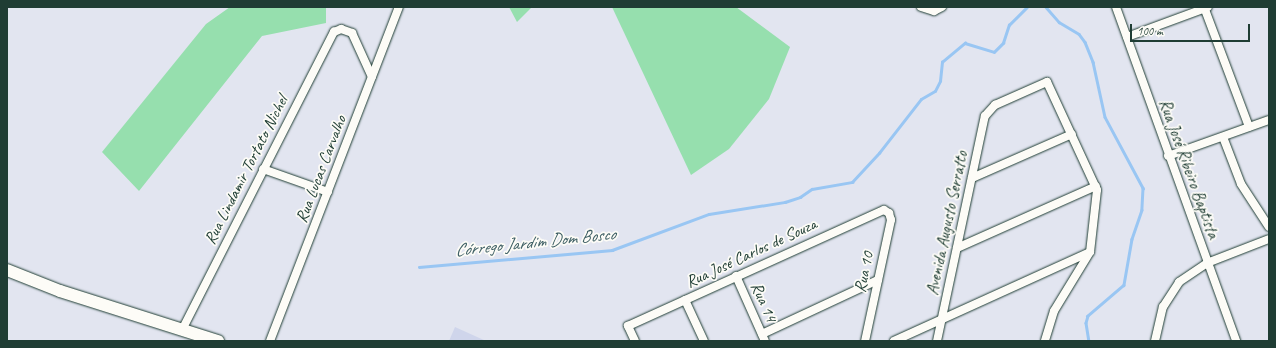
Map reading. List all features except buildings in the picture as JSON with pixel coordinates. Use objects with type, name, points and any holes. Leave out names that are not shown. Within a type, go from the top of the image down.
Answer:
[{"type":"main road","points":[[7,270],[60,291],[218,341]]},
{"type":"street","name":"Rua Lucas Carvalho","points":[[270,341],[399,7]]},
{"type":"street","points":[[921,7],[930,11],[940,8]]},
{"type":"street","name":"Rua José Ribeiro Baptista","points":[[1116,7],[1168,156],[1236,341]]},
{"type":"street","points":[[1127,37],[1206,8],[1249,127]]},
{"type":"street","name":"Rua Lindamir Tortato Nichel","points":[[182,330],[334,32],[341,29],[349,31],[355,37],[372,77]]},
{"type":"street","name":"Avenida Augusto Serratto","points":[[937,341],[988,111],[995,105],[1047,82],[1072,134]]},
{"type":"street","points":[[1168,156],[1269,120]]},
{"type":"street","points":[[972,178],[1072,134],[1096,186],[1090,252],[1054,311],[1044,341]]},
{"type":"street","points":[[1223,137],[1243,188],[1269,227]]},
{"type":"street","points":[[263,169],[328,192]]},
{"type":"street","points":[[957,248],[1096,186]]},
{"type":"street","name":"Rua José Carlos de Souza","points":[[635,341],[628,326],[879,211],[887,211]]},
{"type":"street","name":"Rua 10","points":[[865,341],[890,220],[887,211]]},
{"type":"street","points":[[1155,341],[1158,319],[1172,289],[1186,276],[1207,263],[1269,239]]},
{"type":"street","points":[[894,341],[1090,252]]},
{"type":"street","name":"Rua 14","points":[[736,276],[764,337]]},
{"type":"street","points":[[764,337],[878,280]]},
{"type":"street","points":[[685,300],[704,341]]},
{"type":"shaded area","points":[[455,327],[486,341],[449,341]]},
{"type":"green space","points":[[230,7],[326,7],[326,23],[262,36],[139,191],[102,152],[206,24]]},
{"type":"green space","points":[[509,7],[532,7],[517,22]]},
{"type":"green space","points":[[612,7],[736,7],[790,47],[769,99],[729,149],[691,175]]},
{"type":"waterway","name":"Córrego Jardim Dom Bosco","points":[[419,267],[612,250],[709,214],[785,202],[800,197],[812,189],[852,182],[879,153],[921,99],[935,91],[940,81],[942,62],[965,43],[994,52],[1003,43],[1009,25],[1027,7]]},
{"type":"waterway","points":[[1046,7],[1059,22],[1079,34],[1085,42],[1093,62],[1105,117],[1143,188],[1142,210],[1132,239],[1124,285],[1088,316],[1086,323],[1089,341]]}]
